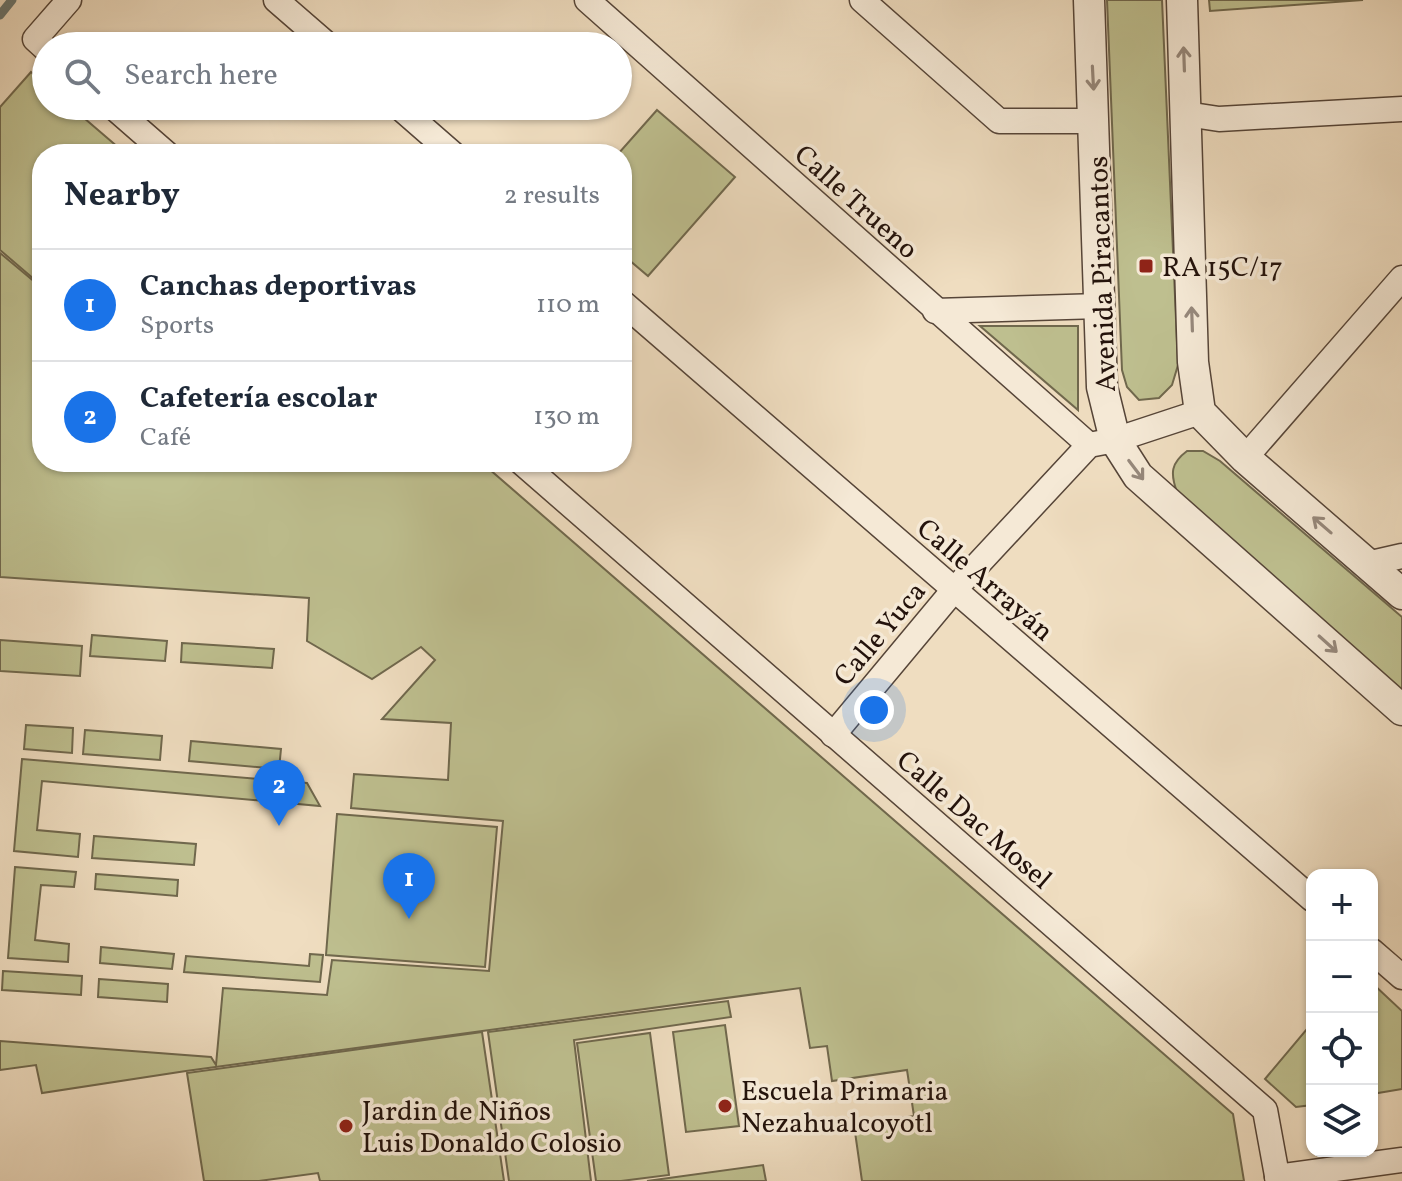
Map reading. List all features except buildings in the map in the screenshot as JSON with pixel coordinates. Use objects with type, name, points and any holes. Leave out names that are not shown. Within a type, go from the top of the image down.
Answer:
[{"type":"street","points":[[48,32],[69,0]]},
{"type":"street","points":[[276,0],[313,32]]},
{"type":"street","name":"Calle Trueno","points":[[587,0],[623,32]]},
{"type":"street","points":[[862,0],[999,121],[1095,121]]},
{"type":"street","name":"Avenida Piracantos","points":[[1089,0],[1095,121],[1102,442],[1402,710]]},
{"type":"street","points":[[1182,0],[1193,362],[1200,412],[1245,458],[1402,594]]},
{"type":"street","name":"Calle Trueno","points":[[632,40],[935,311],[1102,442]]},
{"type":"street","points":[[1186,114],[1219,119],[1402,109]]},
{"type":"street","points":[[128,120],[156,144]]},
{"type":"street","points":[[414,120],[442,144]]},
{"type":"street","points":[[1245,458],[1402,278]]},
{"type":"street","points":[[935,311],[1100,306]]},
{"type":"street","name":"Calle Arrayán","points":[[632,311],[1306,894]]},
{"type":"street","name":"Calle Yuca","points":[[833,735],[953,591],[1102,442],[1200,412]]},
{"type":"street","name":"Calle Dac Mosel","points":[[532,472],[1265,1110],[1277,1179]]},
{"type":"street","points":[[1367,564],[1402,556]]},
{"type":"street","points":[[1378,956],[1402,977]]},
{"type":"street","points":[[1277,1179],[1402,1160]]},
{"type":"green space","points":[[1107,0],[1162,0],[1178,365],[1172,385],[1159,398],[1139,400],[1127,387],[1122,370]]},
{"type":"green space","points":[[1209,0],[1363,0],[1210,11]]},
{"type":"green space","points":[[31,72],[32,120],[86,120],[114,144],[32,144],[32,277],[0,250],[0,107]]},
{"type":"green space","points":[[657,110],[735,177],[648,276],[632,262],[632,144],[627,144]]},
{"type":"green space","points":[[0,253],[32,280],[32,472],[493,472],[1233,1114],[1244,1181],[862,1181],[854,1125],[914,1116],[907,1070],[832,1081],[827,1046],[810,1048],[800,988],[42,1093],[36,1065],[0,1070],[0,1041],[211,1057],[216,1065],[223,988],[327,995],[332,960],[489,971],[503,821],[351,808],[354,774],[448,780],[451,723],[382,719],[435,660],[421,647],[372,679],[307,641],[309,598],[0,577]]},
{"type":"green space","points":[[980,326],[1078,326],[1078,410]]},
{"type":"green space","points":[[1187,451],[1203,451],[1220,461],[1402,617],[1402,690],[1177,492],[1173,469]]},
{"type":"green space","points":[[92,635],[167,641],[165,661],[90,656]]},
{"type":"green space","points":[[0,640],[82,646],[80,676],[0,671]]},
{"type":"green space","points":[[182,643],[274,649],[272,668],[181,662]]},
{"type":"green space","points":[[26,725],[73,728],[72,753],[24,749]]},
{"type":"green space","points":[[85,730],[162,736],[160,760],[83,754]]},
{"type":"green space","points":[[191,741],[281,749],[279,769],[189,761]]},
{"type":"green space","points":[[22,759],[307,783],[320,806],[42,781],[37,830],[80,834],[78,857],[14,851]]},
{"type":"green space","points":[[337,814],[497,827],[485,967],[326,955]]},
{"type":"green space","points":[[94,836],[196,844],[194,865],[92,858]]},
{"type":"green space","points":[[15,867],[76,872],[74,887],[41,885],[35,940],[69,944],[68,962],[8,958]]},
{"type":"green space","points":[[96,874],[178,880],[177,896],[95,889]]},
{"type":"green space","points":[[101,947],[174,954],[172,969],[100,963]]},
{"type":"green space","points":[[310,954],[323,955],[320,982],[184,972],[186,956],[309,966]]},
{"type":"green space","points":[[3,971],[82,976],[81,995],[2,990]]},
{"type":"green space","points":[[99,979],[168,984],[167,1002],[98,997]]},
{"type":"green space","points":[[1378,989],[1402,1011],[1402,1089],[1378,1093]]},
{"type":"green space","points":[[728,1001],[731,1017],[574,1040],[591,1181],[509,1181],[488,1032]]},
{"type":"green space","points":[[725,1025],[739,1126],[686,1132],[673,1032]]},
{"type":"green space","points":[[1306,1030],[1306,1106],[1296,1107],[1265,1079]]},
{"type":"green space","name":"Jardin de Niños Luis Donaldo Colosio","points":[[482,1032],[504,1181],[320,1181],[318,1173],[259,1181],[204,1181],[187,1073]]},
{"type":"green space","points":[[650,1033],[669,1175],[596,1181],[577,1043]]},
{"type":"green space","points":[[763,1165],[766,1181],[647,1181]]},
{"type":"waterway","points":[[0,15],[12,0]]},
{"type":"place","name":"RA 15C/17","points":[[1146,266]]},
{"type":"place","name":"Cafetería escolar","points":[[279,826]]},
{"type":"place","name":"Canchas deportivas","points":[[409,919]]},
{"type":"place","name":"Escuela Primaria Nezahualcoyotl","points":[[725,1106]]},
{"type":"place","name":"Jardin de Niños Luis Donaldo Colosio","points":[[346,1126]]}]
